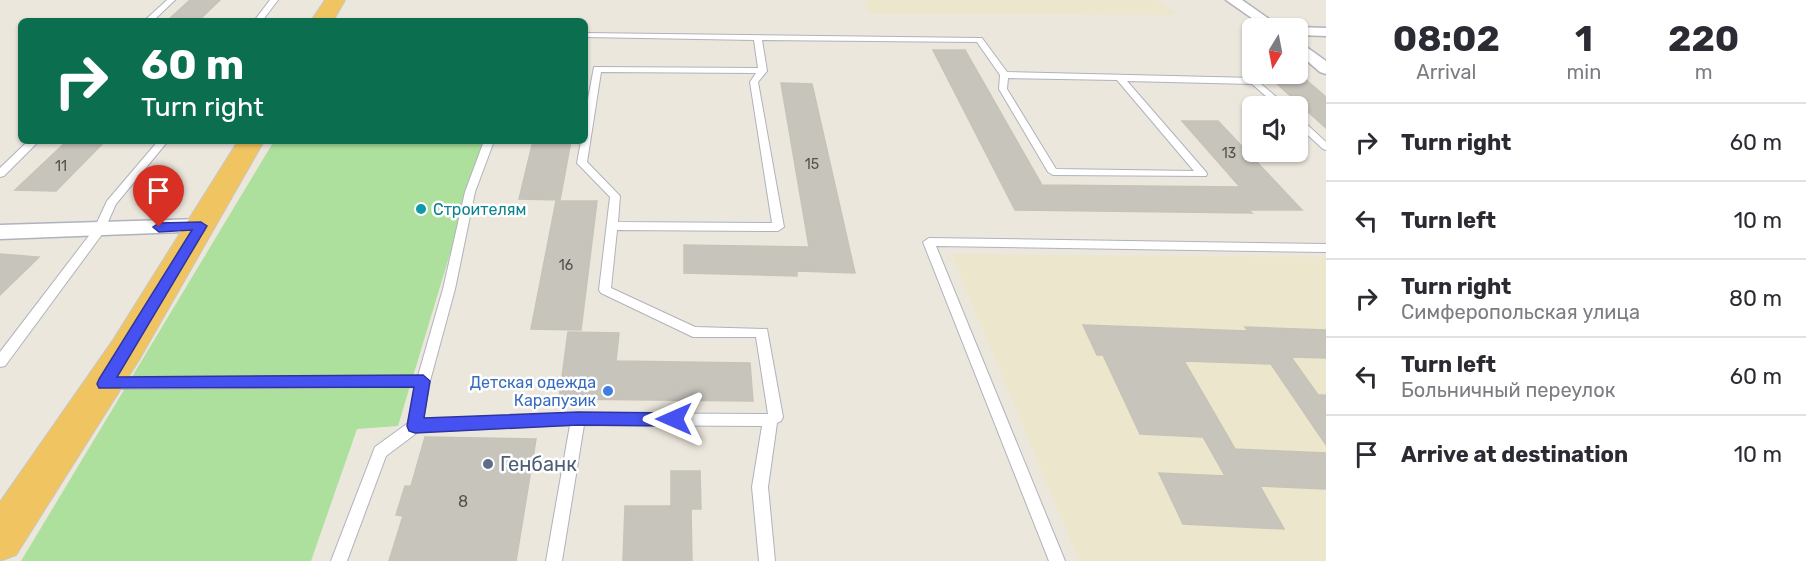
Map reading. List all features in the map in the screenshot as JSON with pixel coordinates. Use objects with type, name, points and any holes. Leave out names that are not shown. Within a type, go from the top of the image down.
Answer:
[{"type":"highway","points":[[324,18],[335,0]]},
{"type":"highway","points":[[0,540],[105,384],[249,144]]},
{"type":"street","points":[[1233,0],[1260,18]]},
{"type":"street","points":[[1308,31],[1326,32]]},
{"type":"street","points":[[1308,54],[1326,69]]},
{"type":"street","points":[[0,232],[201,226]]},
{"type":"lane","points":[[151,18],[171,0]]},
{"type":"lane","points":[[260,18],[274,0]]},
{"type":"lane","points":[[588,35],[979,40],[1004,75],[1003,89],[1053,172],[1202,174],[1119,77]]},
{"type":"lane","points":[[612,226],[778,227],[754,82],[763,70],[758,37]]},
{"type":"lane","points":[[588,125],[597,69],[763,70]]},
{"type":"lane","points":[[1004,75],[1254,81],[1271,96]]},
{"type":"lane","points":[[1308,130],[1326,147]]},
{"type":"lane","points":[[0,174],[31,144]]},
{"type":"lane","points":[[0,362],[99,230],[111,203],[160,144]]},
{"type":"lane","points":[[415,426],[423,381],[449,289],[470,192],[488,144]]},
{"type":"lane","points":[[339,561],[380,452],[415,426],[578,419],[770,420],[776,417],[762,332],[693,332],[605,290],[615,196],[582,163],[585,144]]},
{"type":"lane","points":[[1057,561],[929,242],[1326,248]]},
{"type":"lane","points":[[105,384],[423,381]]},
{"type":"lane","points":[[554,561],[578,419]]},
{"type":"lane","points":[[767,561],[760,487],[770,420]]},
{"type":"shaded area","points":[[864,0],[1157,0],[1178,15],[870,14]]},
{"type":"shaded area","points":[[951,254],[1326,257],[1326,561],[1079,561]]},
{"type":"green space","points":[[272,144],[483,144],[398,426],[357,429],[311,561],[21,561]]},
{"type":"building","points":[[190,0],[220,0],[201,18],[170,18]]},
{"type":"building","points":[[933,50],[965,50],[1042,185],[1240,187],[1182,121],[1218,121],[1242,146],[1242,162],[1257,162],[1302,210],[1248,210],[1252,213],[1015,210]]},
{"type":"building","points":[[1308,82],[1326,97],[1326,128],[1308,112],[1308,96],[1290,96],[1277,84],[1308,84]]},
{"type":"building","points":[[781,83],[812,84],[855,273],[797,271],[797,276],[684,273],[684,245],[809,247]]},
{"type":"building","points":[[64,144],[102,144],[56,191],[15,190]]},
{"type":"building","points":[[532,144],[570,144],[560,200],[519,199]]},
{"type":"building","points":[[556,201],[597,201],[581,330],[531,329]]},
{"type":"building","points":[[0,254],[39,257],[0,295]]},
{"type":"building","points":[[1083,325],[1248,331],[1245,327],[1326,330],[1326,358],[1291,357],[1318,395],[1326,395],[1326,445],[1271,364],[1184,361],[1235,449],[1326,453],[1326,489],[1260,486],[1284,529],[1183,524],[1159,473],[1225,476],[1203,437],[1140,434],[1103,355],[1097,355]]},
{"type":"building","points":[[568,332],[619,333],[616,361],[750,363],[753,401],[559,399]]},
{"type":"building","points":[[425,437],[536,439],[516,561],[389,561],[403,516],[396,515],[405,486],[411,486]]},
{"type":"building","points":[[671,471],[700,471],[701,509],[691,509],[692,561],[623,561],[625,506],[671,506]]},
{"type":"place","name":"Строителям","points":[[421,209]]},
{"type":"place","name":"Детская одежда Карапузик","points":[[608,391]]},
{"type":"place","name":"Генбанк","points":[[488,464]]},
{"type":"route","points":[[159,227],[201,226],[105,384],[302,380],[423,381],[415,426],[578,419],[674,419]]}]
